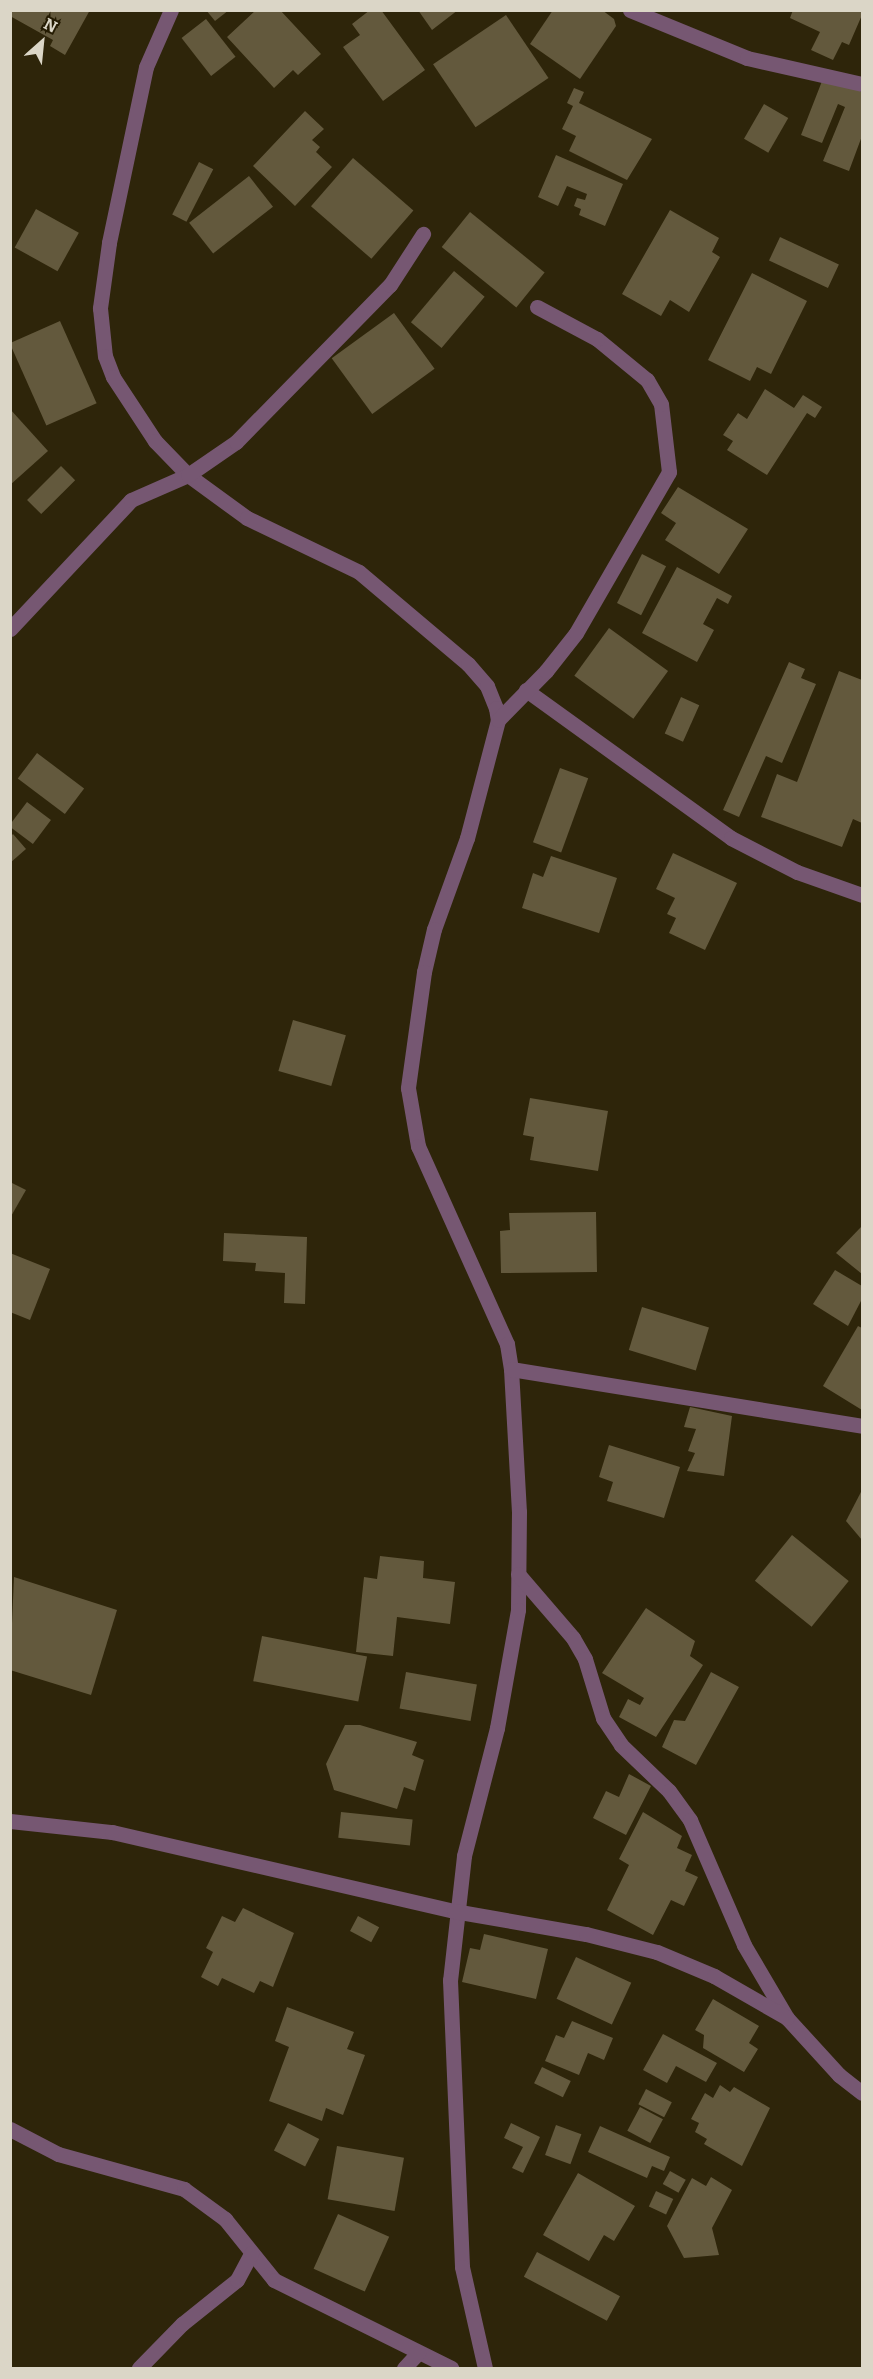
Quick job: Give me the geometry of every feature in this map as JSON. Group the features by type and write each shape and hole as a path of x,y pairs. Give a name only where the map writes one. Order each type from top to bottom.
{"street":[{"path":"171,10 146,67 134,116 100,308 105,356 113,377 155,441 188,475 247,518 358,572 468,664 487,686 498,720"},
{"path":"630,10 747,58 862,84"},
{"path":"10,629 131,500 188,475 236,442 390,285 423,234"},
{"path":"485,2368 469,2304 459,2235 450,1980 454,1911 512,1656 518,1574 511,1369 507,1344 492,1307 417,1146 408,1088 434,929 467,838 498,720 576,633 669,472 661,404 647,380 597,339 537,307"},
{"path":"526,690 706,823 797,872 862,895"},
{"path":"511,1369 862,1426"},
{"path":"518,1574 573,1638 585,1659 603,1718 621,1745 669,1791 690,1820 744,1945 788,2018 839,2075 862,2093"},
{"path":"10,1821 146,1838 454,1911 657,1952 714,1976 788,2018"},
{"path":"10,2129 58,2154 184,2189 225,2219 250,2254 274,2280 451,2368"},
{"path":"139,2368 182,2324 237,2280 250,2254"},
{"path":"404,2368 417,2353"}],"building":[{"path":"10,10 90,10 65,55 50,46 53,40 10,16"},
{"path":"206,10 229,10 215,21"},
{"path":"256,10 280,10 321,54 298,75 293,70 274,88 227,37"},
{"path":"370,10 381,10 425,70 383,101 343,47 360,35 352,24"},
{"path":"418,10 458,10 432,30"},
{"path":"553,10 602,10 614,19 616,26 580,79 530,44"},
{"path":"793,10 862,10 862,15 849,45 842,42 833,60 811,50 820,32 790,18"},
{"path":"506,15 548,78 476,127 433,64"},
{"path":"206,19 236,57 211,76 182,38"},
{"path":"824,76 862,92 862,136 849,171 823,161 845,107 838,104 822,143 801,135"},
{"path":"574,88 584,92 579,103 652,139 627,180 569,151 576,136 562,129 573,106 567,103"},
{"path":"764,104 788,118 768,153 744,139"},
{"path":"305,111 324,129 312,140 320,147 316,152 332,167 295,206 253,166"},
{"path":"556,155 623,184 605,226 579,215 581,209 574,206 577,198 585,200 587,194 567,186 558,206 538,197"},
{"path":"353,158 413,210 371,259 311,206"},
{"path":"199,162 213,169 186,222 172,215"},
{"path":"249,176 273,207 213,254 189,223"},
{"path":"36,209 79,233 58,271 15,247"},
{"path":"670,210 719,238 712,252 720,257 689,312 670,300 661,316 622,294"},
{"path":"470,212 545,272 516,307 442,247"},
{"path":"780,237 839,264 828,288 769,261"},
{"path":"454,271 485,297 442,348 411,322"},
{"path":"752,273 807,301 771,374 757,367 750,381 708,360"},
{"path":"394,313 435,369 372,414 332,358"},
{"path":"60,321 97,403 46,426 10,343"},
{"path":"765,389 794,408 803,395 822,407 815,418 807,413 767,475 727,450 733,441 723,435 738,413 747,419"},
{"path":"10,409 48,451 10,485"},
{"path":"61,466 75,480 41,514 27,500"},
{"path":"678,487 748,529 719,574 665,540 676,523 661,513"},
{"path":"642,554 666,566 641,615 617,603"},
{"path":"677,567 732,596 728,604 717,598 703,624 714,630 697,662 642,633"},
{"path":"609,628 668,671 633,719 574,676"},
{"path":"789,662 805,669 801,678 816,684 782,763 766,756 739,817 723,810"},
{"path":"839,671 862,680 862,823 853,819 842,847 761,817 777,774 797,782"},
{"path":"681,697 699,705 683,742 665,734"},
{"path":"37,753 84,789 65,814 18,779"},
{"path":"560,768 588,778 561,852 533,842"},
{"path":"27,802 51,820 33,844 10,827"},
{"path":"13,834 26,849 10,863 10,837"},
{"path":"673,853 737,883 705,950 669,933 676,918 667,914 675,898 656,889"},
{"path":"551,856 617,878 599,933 522,908 533,873 543,877"},
{"path":"293,1020 346,1035 331,1086 278,1071"},
{"path":"530,1098 608,1111 598,1171 530,1160 534,1137 523,1135"},
{"path":"10,1182 26,1190 10,1218"},
{"path":"596,1212 597,1272 501,1273 500,1231 510,1230 509,1213"},
{"path":"862,1226 862,1274 836,1253"},
{"path":"224,1233 307,1237 305,1304 284,1303 285,1273 255,1271 256,1263 223,1261"},
{"path":"10,1253 50,1269 30,1320 10,1312"},
{"path":"835,1270 862,1286 862,1299 848,1326 813,1304"},
{"path":"642,1307 709,1327 696,1370 629,1350"},
{"path":"858,1326 862,1328 862,1410 823,1386"},
{"path":"690,1407 732,1416 724,1476 687,1471 695,1453 688,1451 696,1429 684,1427"},
{"path":"609,1445 680,1467 664,1518 607,1501 613,1482 599,1477"},
{"path":"862,1490 862,1540 846,1521"},
{"path":"792,1535 849,1581 812,1627 755,1581"},
{"path":"380,1556 424,1561 423,1578 455,1582 450,1624 397,1617 393,1656 356,1652 364,1577 377,1579"},
{"path":"14,1577 117,1610 91,1695 10,1670"},
{"path":"646,1608 695,1641 690,1656 703,1665 656,1737 619,1717 628,1699 640,1705 644,1698 602,1673"},
{"path":"262,1636 367,1656 358,1702 253,1681"},
{"path":"406,1672 477,1685 470,1721 400,1708"},
{"path":"711,1672 739,1687 696,1765 662,1747 674,1720 685,1721"},
{"path":"345,1725 360,1725 417,1742 412,1755 424,1760 415,1791 404,1787 397,1809 334,1790 326,1764"},
{"path":"629,1774 651,1786 626,1835 593,1818 606,1791 619,1797"},
{"path":"341,1812 413,1820 410,1845 338,1838"},
{"path":"643,1812 682,1836 677,1848 692,1855 685,1871 698,1877 684,1906 671,1900 653,1935 607,1910 629,1865 619,1859"},
{"path":"243,1908 294,1933 273,1987 260,1981 254,1993 222,1978 218,1986 201,1977 213,1952 206,1948 222,1916 235,1922"},
{"path":"358,1916 379,1927 371,1942 350,1931"},
{"path":"484,1934 548,1949 536,1999 462,1982 470,1948 480,1950"},
{"path":"576,1957 631,1983 612,2024 557,1999"},
{"path":"713,1999 759,2026 749,2043 758,2049 744,2072 703,2048 704,2035 695,2030"},
{"path":"287,2007 354,2032 347,2049 365,2055 343,2115 326,2108 322,2121 269,2101 289,2047 275,2041"},
{"path":"572,2021 613,2038 604,2060 588,2053 579,2075 545,2061 556,2035 564,2038"},
{"path":"663,2034 717,2063 706,2082 676,2066 667,2083 643,2070"},
{"path":"542,2067 571,2081 563,2097 534,2083"},
{"path":"720,2085 730,2092 734,2087 770,2108 742,2166 704,2144 707,2139 695,2132 699,2123 691,2119 705,2093 713,2098"},
{"path":"646,2089 672,2102 664,2117 638,2104"},
{"path":"640,2107 663,2119 650,2143 627,2131"},
{"path":"288,2123 319,2139 305,2167 274,2151"},
{"path":"511,2123 540,2137 523,2173 512,2168 523,2147 504,2138"},
{"path":"556,2125 581,2134 570,2164 545,2155"},
{"path":"600,2126 670,2157 664,2171 652,2166 647,2178 588,2152"},
{"path":"337,2146 404,2158 395,2211 328,2199"},
{"path":"670,2171 686,2180 678,2193 663,2184"},
{"path":"578,2173 635,2206 614,2241 604,2235 589,2261 543,2235"},
{"path":"711,2177 732,2190 712,2228 719,2255 684,2258 667,2226 692,2178 706,2186"},
{"path":"656,2191 673,2199 666,2214 649,2206"},
{"path":"338,2214 389,2237 365,2292 314,2269"},
{"path":"537,2252 620,2296 607,2321 524,2277"}]}
